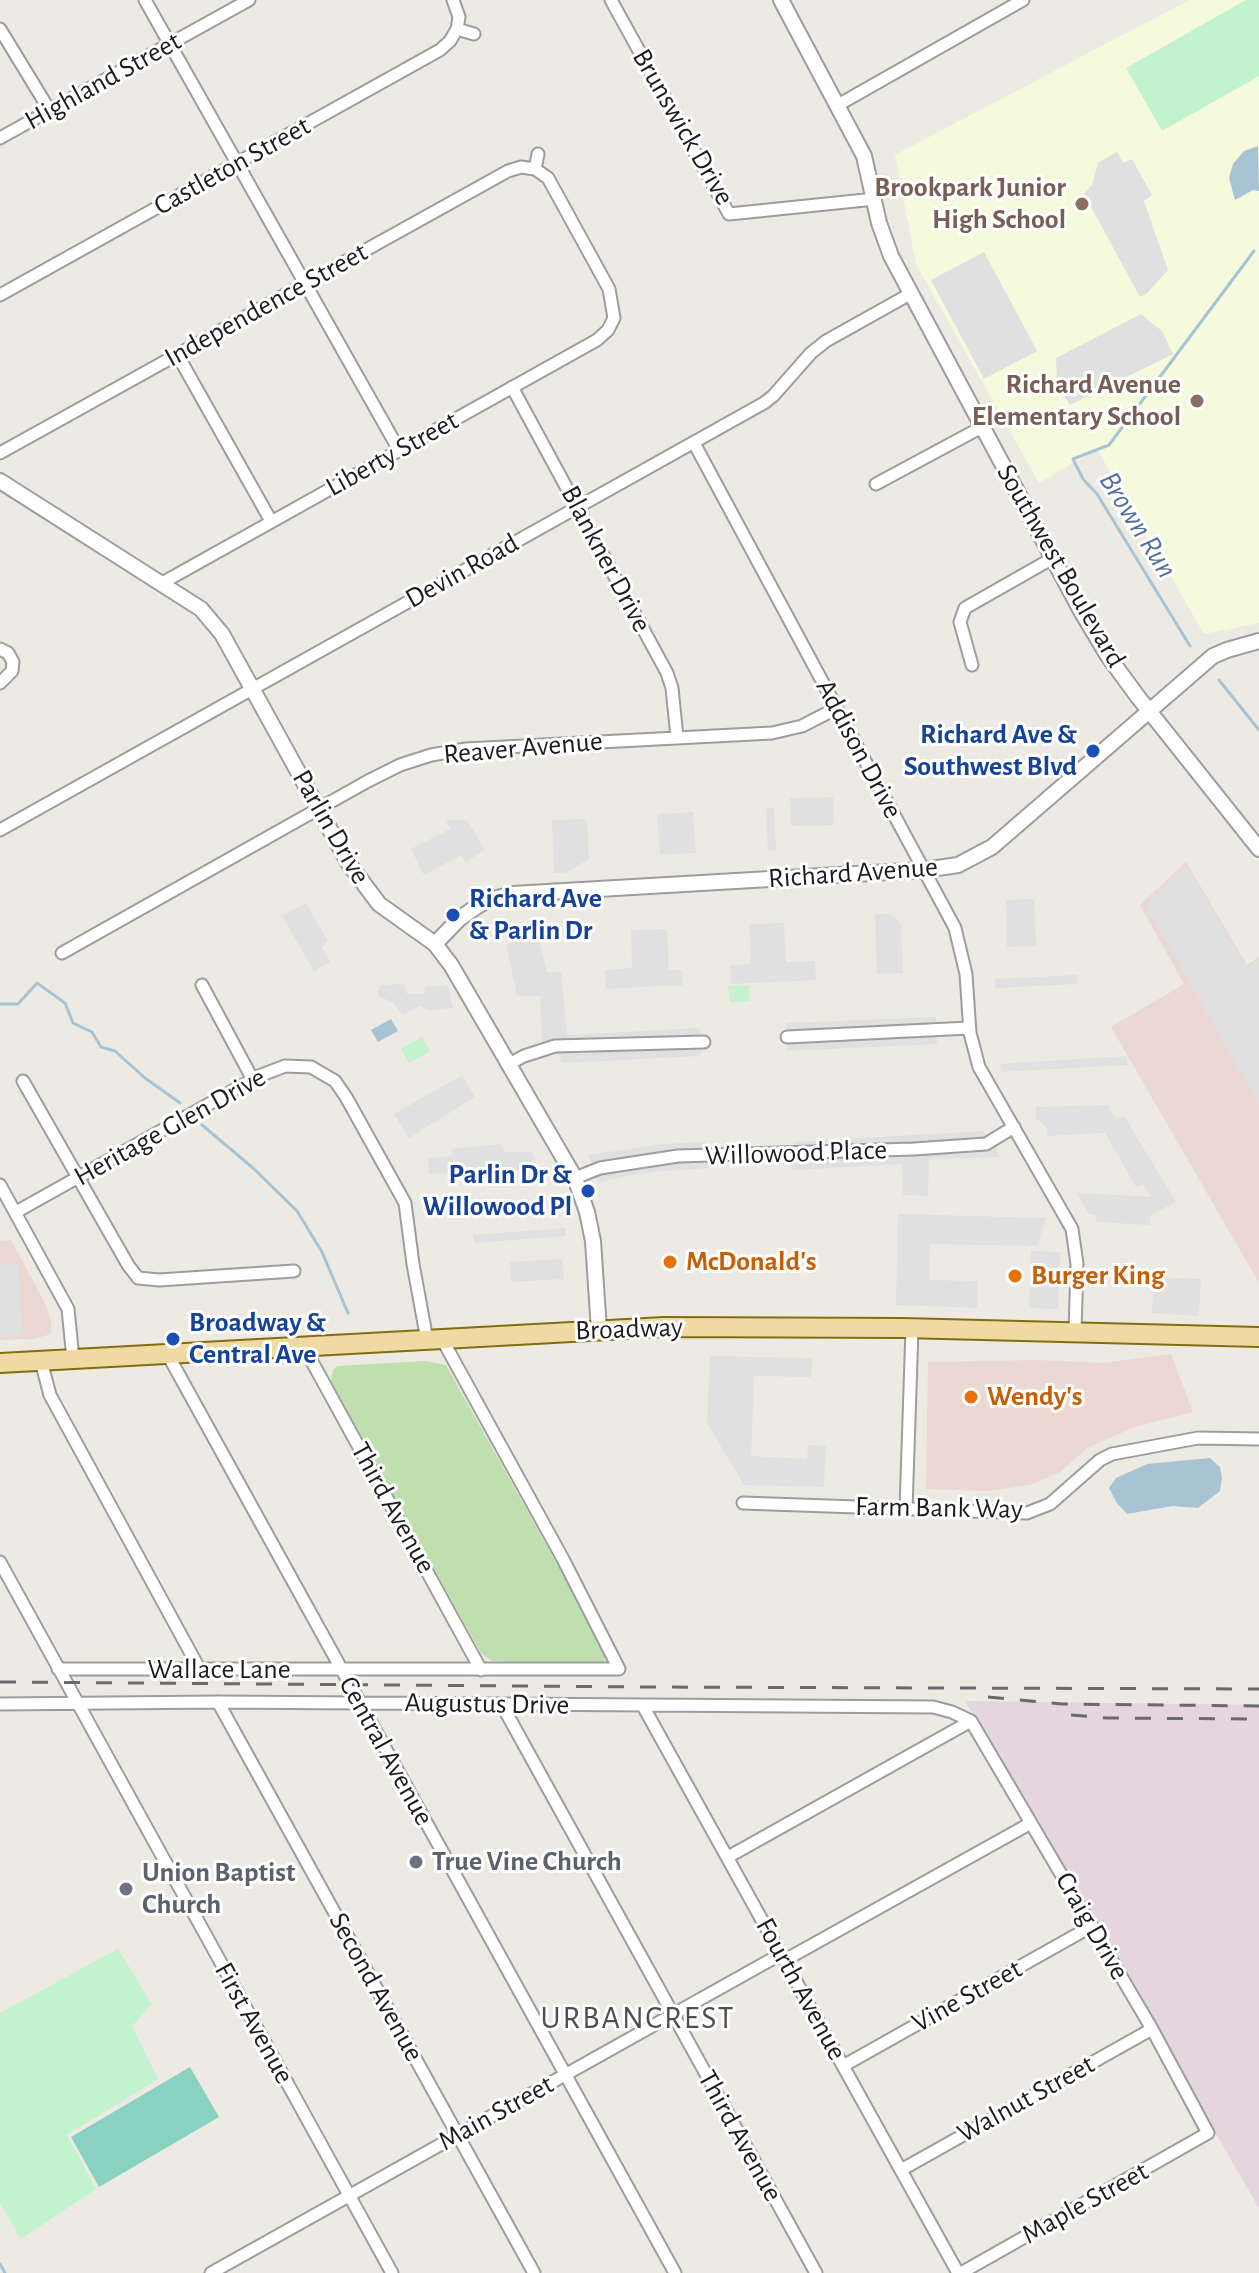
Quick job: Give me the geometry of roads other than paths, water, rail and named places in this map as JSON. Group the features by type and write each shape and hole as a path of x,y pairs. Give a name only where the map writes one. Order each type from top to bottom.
{"main road":[{"name":"Broadway","path":"0,1363 599,1330 738,1326 1259,1337"}],"street":[{"path":"145,0 399,450"},
{"name":"Highland Street","path":"0,138 249,0"},
{"path":"453,0 459,17 457,29 474,34"},
{"name":"Brunswick Drive","path":"611,0 729,214 875,199"},
{"name":"Southwest Boulevard","path":"781,0 864,156 884,240 910,294 1098,640 1259,849"},
{"path":"838,105 1023,0"},
{"path":"0,29 50,111"},
{"name":"Castleton Street","path":"0,295 440,50 457,29"},
{"path":"535,169 538,154"},
{"name":"Independence Street","path":"0,453 508,171 521,167 535,169"},
{"name":"Liberty Street","path":"162,583 597,340 608,330 614,318 609,289 548,178 535,169"},
{"name":"Devin Road","path":"0,830 694,443 773,396 811,353 826,341 910,294"},
{"path":"177,354 271,521"},
{"name":"Blankner Drive","path":"512,387 667,673 672,688 677,737"},
{"path":"876,484 982,427"},
{"name":"Addison Drive","path":"694,443 955,928 962,952 969,1028 979,1067 1072,1229 1077,1264 1075,1332"},
{"name":"Parlin Drive","path":"0,481 162,583 201,609 213,621 349,864 366,889 395,917 435,944 468,991 575,1178 585,1203 593,1241 599,1330"},
{"path":"972,665 960,622 965,608 1053,558"},
{"name":"Richard Avenue","path":"435,944 459,919 476,907 513,894 924,870 958,865 983,854 1213,656 1259,641"},
{"path":"0,649 8,653 13,662 12,671 0,683"},
{"name":"Reaver Avenue","path":"62,953 400,765 431,755 466,749 789,730 837,708"},
{"path":"202,985 253,1080"},
{"path":"787,1037 969,1028"},
{"path":"509,1064 555,1046 704,1042"},
{"name":"Heritage Glen Drive","path":"16,1212 253,1080 285,1066 311,1067 335,1081 405,1203 413,1264 435,1340"},
{"path":"23,1081 138,1278 159,1280 294,1271"},
{"name":"Willowood Place","path":"575,1178 600,1168 678,1156 900,1150 986,1144 1014,1127"},
{"path":"0,1185 68,1309 73,1359"},
{"path":"906,1509 912,1329"},
{"name":"Wallace Lane","path":"58,1669 619,1669 563,1559 435,1340"},
{"name":"Third Avenue","path":"304,1347 481,1670"},
{"name":"Central Avenue","path":"168,1355 675,2273"},
{"path":"41,1361 50,1395 200,1670"},
{"name":"Farm Bank Way","path":"743,1503 1027,1513 1050,1504 1100,1460 1112,1454 1198,1438 1259,1439"},
{"name":"First Avenue","path":"0,1562 392,2273"},
{"name":"Augustus Drive","path":"0,1704 218,1702 933,1707 971,1721"},
{"name":"Second Avenue","path":"218,1702 534,2273"},
{"name":"Third Avenue","path":"502,1705 816,2273"},
{"name":"Fourth Avenue","path":"643,1706 959,2273"},
{"path":"728,1857 971,1721"},
{"name":"Craig Drive","path":"971,1721 1152,2029 1208,2133"},
{"name":"Main Street","path":"211,2273 673,2014 1031,1823"},
{"name":"Vine Street","path":"843,2066 1092,1926"},
{"name":"Walnut Street","path":"901,2170 1152,2029"},
{"name":"Maple Street","path":"959,2273 1208,2133"}],"waterway":[{"name":"Brown Run","path":"1190,646 1073,459 1109,445 1254,251"},
{"name":"Brown Run","path":"1219,680 1259,730"},
{"path":"0,1004 18,1004 37,983 65,1003 73,1023 92,1032 101,1047 115,1051 180,1103"},
{"path":"202,1125 297,1211 322,1252 348,1313"},
{"path":"0,2264 5,2273"}],"railway":[{"path":"0,1682 1259,1689"},
{"path":"988,1697 1062,1704 1259,1706"},
{"path":"1071,1715 1259,1719"}],"place":[{"name":"Brookpark Junior High School","path":"1082,204"},
{"name":"Richard Avenue Elementary School","path":"1197,401"},
{"name":"Richard Ave & Southwest Blvd","path":"1093,751"},
{"name":"Richard Ave & Parlin Dr","path":"453,915"},
{"name":"Parlin Dr & Willowood Pl","path":"588,1191"},
{"name":"McDonald's","path":"670,1262"},
{"name":"Burger King","path":"1015,1276"},
{"name":"Broadway & Central Ave","path":"173,1339"},
{"name":"Wendy's","path":"971,1397"},
{"name":"True Vine Church","path":"416,1862"},
{"name":"Union Baptist Church","path":"126,1889"}],"district":[{"name":"URBANCREST","path":"638,2018"}]}
